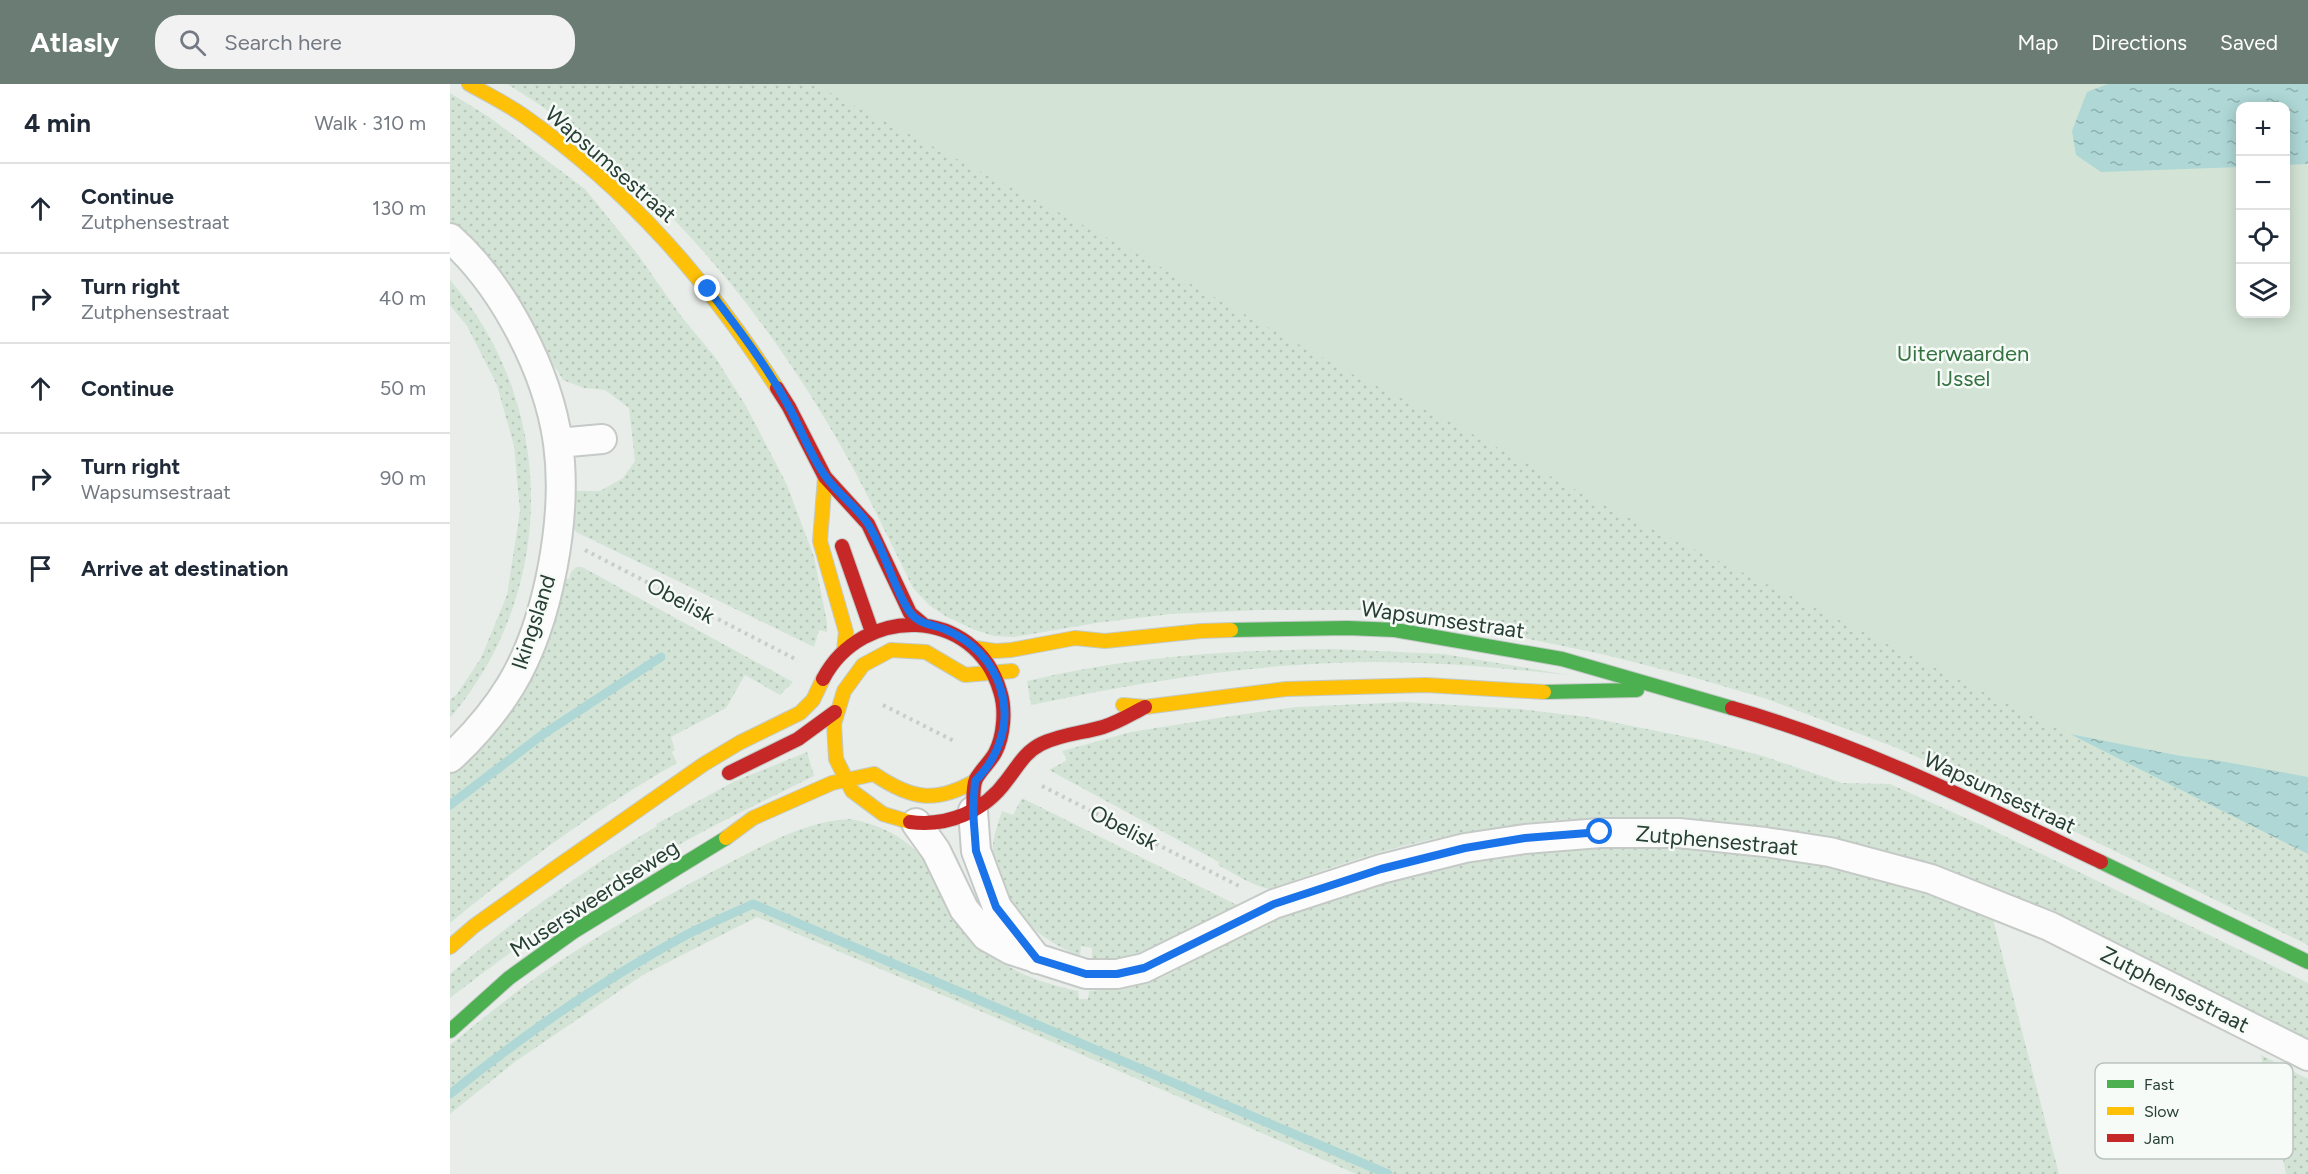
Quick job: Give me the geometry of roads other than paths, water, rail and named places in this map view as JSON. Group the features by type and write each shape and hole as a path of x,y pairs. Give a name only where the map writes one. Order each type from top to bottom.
{"main road":[{"name":"Wapsumsestraat","path":"469,84 523,115 573,154 644,216 676,250 741,333 789,407 825,477 868,524 907,607 923,624"},
{"name":"Wapsumsestraat","path":"825,477 836,529 872,632 874,657"},
{"path":"825,477 820,541 846,632 844,650"},
{"path":"844,650 872,632 906,624 923,624 951,632 975,648 987,660 995,674 1004,706 1001,738 987,769 975,781 962,789 947,795 915,796 900,791 874,774 845,779"},
{"name":"Wapsumsestraat","path":"975,648 995,651 1011,650 1075,638 1105,641 1201,631 1348,628 1395,630 1553,657 1761,716 1855,749 1998,813 2308,962"},
{"name":"Wapsumsestraat","path":"1079,654 1105,641"},
{"path":"861,801 845,779 834,739 836,711 849,680 860,667 890,650 907,648 941,657 966,675 995,674 1021,669"},
{"name":"Musersweerdseweg","path":"450,947 557,866 720,753 800,713 816,697 827,672 844,650"},
{"name":"Wapsumsestraat","path":"1108,704 1145,707 1286,689 1425,685 1564,693 1662,689"},
{"name":"Wapsumsestraat","path":"861,801 887,816 916,823 945,821 973,811 998,791 1028,752 1044,741 1112,724 1145,707"},
{"name":"Musersweerdseweg","path":"665,793 712,778 792,744 815,730 836,711"},
{"path":"1001,738 1019,727"},
{"name":"Musersweerdseweg","path":"450,1031 509,978 573,932 634,893 707,851 753,818 845,779"},
{"path":"973,811 975,781"},
{"path":"842,803 861,801"},
{"name":"Musersweerdseweg","path":"707,851 746,839"}],"street":[{"path":"450,238 466,252 501,298 532,357 558,443 602,439"},
{"name":"Ikingsland","path":"450,758 478,729 504,694 526,657 547,590 558,536 560,490 558,443"},
{"path":"973,811 976,851 996,907 1037,959"},
{"name":"Zutphensestraat","path":"916,823 936,851 964,909 986,936 1011,950 1086,974 1117,974 1144,968 1274,904 1391,866 1465,848 1525,838 1600,832 1678,832 1830,852 1931,879 2049,926 2308,1056"}],"water":[{"path":"2108,84 2308,84 2308,164 2290,165 2290,102 2236,102 2236,167 2101,172 2076,155 2072,131 2087,92"},
{"path":"2070,734 2181,756 2308,777 2308,854"}],"waterway":[{"path":"450,805 542,735 661,657"},
{"path":"450,1094 535,1030 624,971 686,935 753,904 1388,1174"}],"park label":[{"name":"Uiterwaarden IJssel","path":"1963,366"}]}
